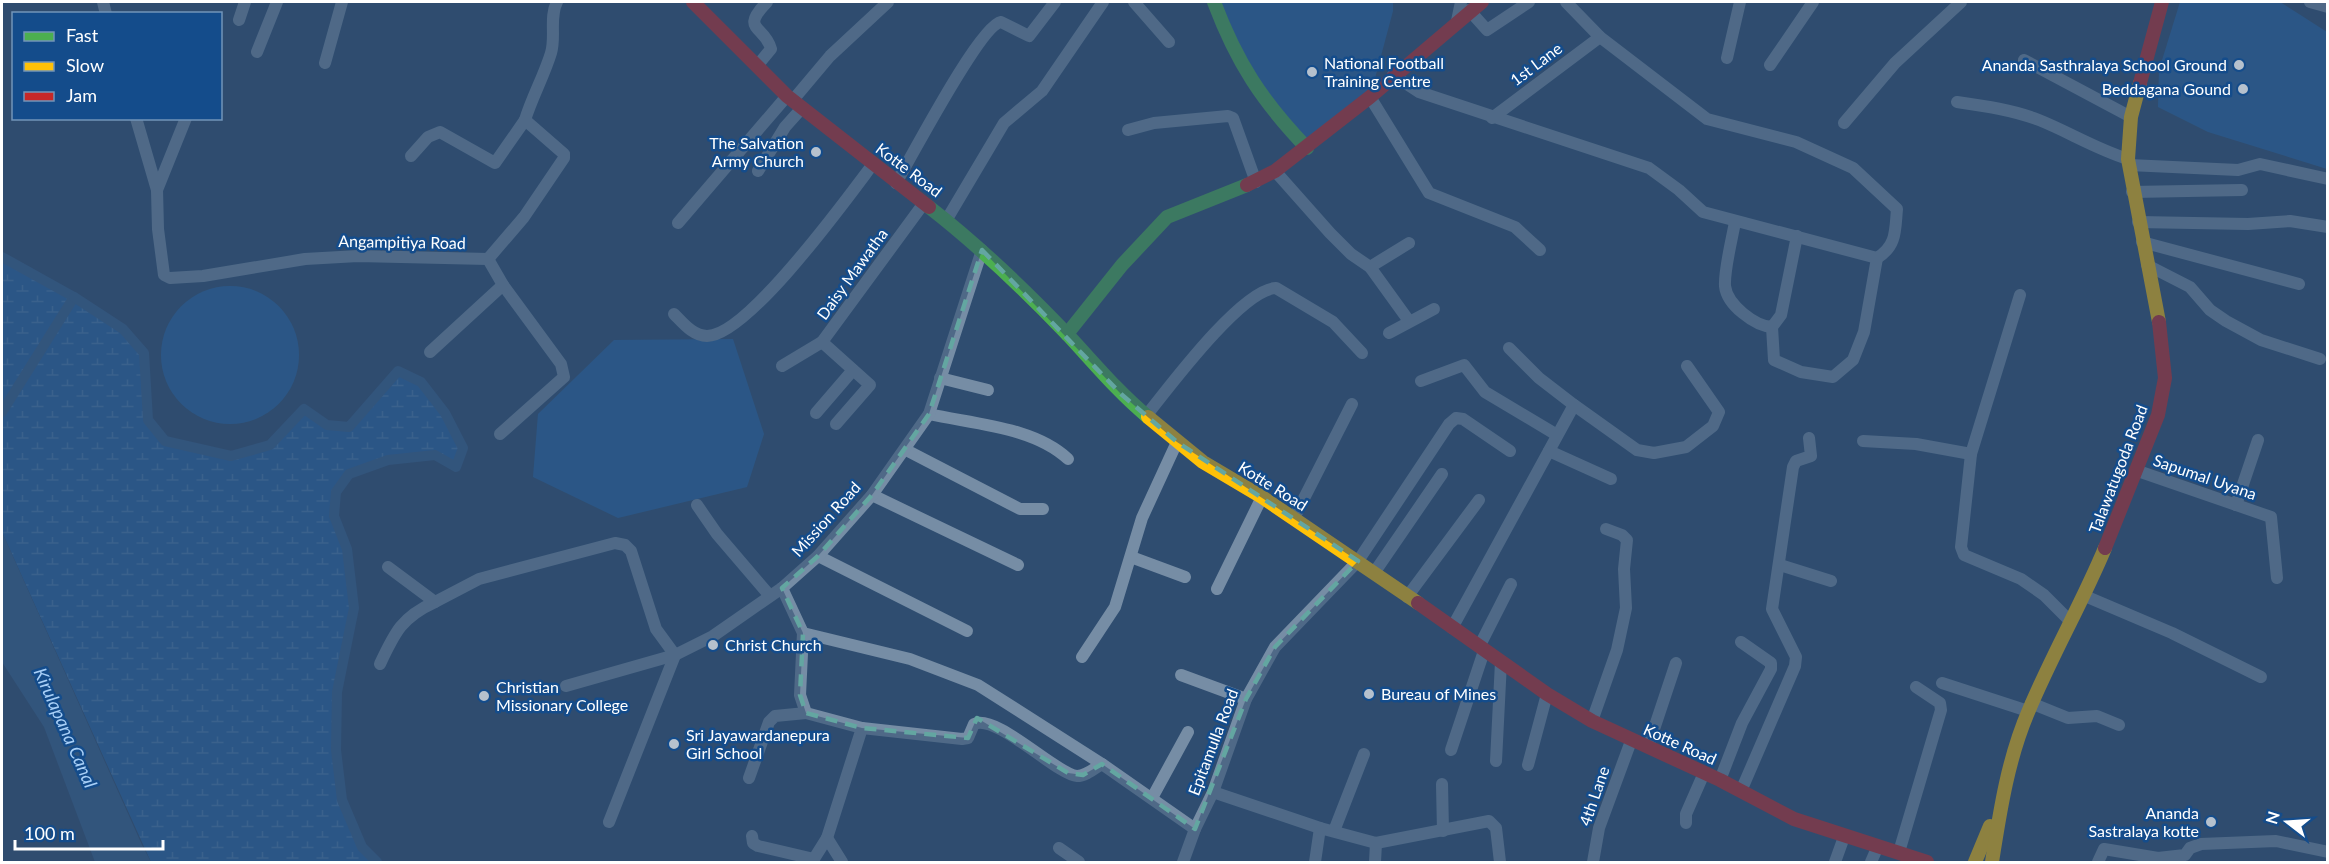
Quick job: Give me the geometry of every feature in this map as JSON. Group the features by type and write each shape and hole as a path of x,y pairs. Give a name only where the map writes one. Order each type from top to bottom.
{"main road":[{"name":"Kotte Road","path":"693,2 794,101 896,183 947,219 982,250 1067,334 1121,394 1203,462 1294,518 1547,694 1592,721 1741,790 1794,819 1927,862"},
{"path":"1214,2 1237,57 1273,113 1307,148"},
{"path":"1067,334 1122,265 1167,217 1180,210 1227,195 1275,171 1370,97 1457,21 1465,6 1482,2"},
{"name":"Talawatugoda Road","path":"1975,862 2004,790 2030,707 2085,596 2138,471 2158,415 2165,378 2162,332 2132,192 2129,162 2130,117 2162,2"},
{"name":"Talawatugoda Road","path":"1992,862 2004,790"}],"street":[{"path":"238,20 245,2"},
{"path":"257,51 277,2"},
{"path":"325,63 342,2"},
{"path":"411,156 428,138 440,132 495,162 525,120 531,98 552,52 554,8 557,2"},
{"path":"757,66 771,49 755,27 754,21 754,15 767,2"},
{"path":"678,223 794,101 830,56 888,2"},
{"path":"896,183 954,81 990,27 1000,22 1029,36 1055,2"},
{"path":"947,219 1004,123 1042,91 1103,2"},
{"path":"1134,2 1169,42"},
{"path":"1465,6 1487,30 1529,2"},
{"path":"1393,75 1419,92 1649,168 1679,189 1703,212 1876,258 1887,252 1894,241 1897,209 1853,168 1796,141 1707,119 1600,37 1566,2"},
{"path":"1726,58 1740,2"},
{"path":"1770,65 1814,2"},
{"path":"1844,123 1895,63 1961,2"},
{"path":"2310,2 2328,7"},
{"name":"1st Lane","path":"1492,118 1600,37"},
{"path":"2024,60 2130,117"},
{"path":"1370,97 1429,193 1515,227 1540,250"},
{"path":"758,171 785,127 794,101"},
{"path":"1957,102 1998,108 2038,120 2129,162 2238,170 2260,164 2328,179"},
{"path":"1128,130 1154,123 1228,116 1233,118 1256,182"},
{"path":"137,120 157,190"},
{"path":"157,190 185,120"},
{"name":"Angampitiya Road","path":"157,190 158,229 164,275 170,278 203,276 305,259 358,256 488,259 524,218 564,158 564,154 525,120"},
{"path":"674,314 693,332 706,336 715,335 741,316 779,282 814,243 873,164"},
{"path":"1275,171 1330,233 1351,254 1371,267 1409,321"},
{"path":"2132,192 2242,190"},
{"name":"Daisy Mawatha","path":"836,424 870,385 822,342 924,203"},
{"path":"2138,222 2248,224 2290,221 2328,227"},
{"path":"1735,222 1725,286 1730,297 1745,314 1763,326 1772,327"},
{"path":"1797,236 1781,315 1772,327 1774,360 1801,372 1833,377 1853,360 1864,332 1876,258"},
{"path":"2142,242 2299,284"},
{"path":"1371,267 1409,243"},
{"name":"Mission Road","path":"566,686 675,655 713,636 782,588 818,556 872,495 906,450 929,414 982,250"},
{"path":"488,259 561,364 564,377 500,434"},
{"path":"2147,265 2190,287 2210,310 2226,321 2261,340 2320,359"},
{"path":"430,352 504,285"},
{"path":"1146,416 1235,313 1266,288 1276,288 1333,322 1362,353"},
{"path":"2020,295 1971,454 1961,547 1964,555 2021,579 2044,595 2071,622"},
{"path":"1389,333 1434,309"},
{"path":"782,366 822,342"},
{"path":"1509,348 1539,378 1636,450 1654,453 1686,447 1713,426 1719,412 1687,366"},
{"path":"1421,381 1464,365 1485,392 1557,435"},
{"path":"816,413 854,370"},
{"path":"940,378 988,390"},
{"path":"1294,518 1352,404"},
{"path":"1452,628 1574,405"},
{"path":"929,414 1004,430 1044,442 1053,445 1068,459"},
{"name":"Epitamulla Road","path":"1183,862 1194,829 1213,792 1246,699 1275,647 1358,561 1449,424 1456,418 1463,419 1510,451"},
{"path":"1741,790 1795,666 1796,657 1772,609 1793,467 1796,462 1810,456 1809,438"},
{"path":"2236,505 2258,440"},
{"path":"1863,441 1916,444 1971,454"},
{"path":"1082,657 1115,607 1142,518 1177,442"},
{"path":"906,450 1020,509 1043,509"},
{"path":"1549,451 1611,479"},
{"name":"Sapumal Uyana","path":"2138,471 2273,519 2277,578"},
{"path":"1374,573 1442,474"},
{"path":"872,495 1018,565"},
{"path":"1217,589 1262,497"},
{"path":"1407,597 1479,500"},
{"path":"697,505 717,534 770,596"},
{"path":"1592,721 1617,650 1626,608 1624,569 1627,540 1622,535 1606,529"},
{"path":"380,664 393,635 413,611 479,579 615,543 625,545 630,551 656,629 675,655 609,822"},
{"path":"818,556 967,631"},
{"path":"1131,557 1185,577"},
{"path":"1780,565 1831,581"},
{"path":"388,567 435,602"},
{"path":"1451,750 1481,649 1511,584"},
{"path":"782,588 803,633 800,695 806,713"},
{"path":"2085,596 2172,633 2261,677"},
{"path":"803,633 909,659 978,686 1102,764 1194,829"},
{"path":"1720,780 1742,723 1771,669 1771,663 1766,658 1742,642"},
{"path":"1496,761 1501,662"},
{"path":"1648,747 1676,663"},
{"path":"1181,675 1246,699"},
{"path":"1942,683 2067,718 2097,716 2119,725"},
{"path":"1899,852 1941,710 1940,703 1916,687"},
{"path":"1528,765 1547,694"},
{"path":"748,778 769,722 775,716 806,713 862,728 962,739 968,738 974,724 986,723 1039,752 1068,773 1083,775 1102,764"},
{"path":"752,836 753,843 758,846 813,861 826,838 862,728"},
{"path":"1152,798 1188,732"},
{"name":"4th Lane","path":"1593,862 1599,828 1631,741"},
{"path":"1334,831 1364,754"},
{"path":"1686,823 1686,814 1704,773"},
{"path":"1442,784 1443,831"},
{"path":"1213,792 1320,828 1376,843 1489,821 1496,828 1500,862"},
{"path":"1315,862 1320,828"},
{"path":"1835,862 1845,837"},
{"path":"826,838 842,862"},
{"path":"2098,862 2104,849 2158,858 2184,859 2190,848 2201,843 2276,841 2328,852"},
{"path":"1375,862 1376,843"},
{"path":"1871,862 1878,846"},
{"path":"1059,848 1078,862"}],"highlighted area":[{"path":"982,250 1121,394 1177,442 1358,561 1275,647 1246,699 1195,829 1102,764 1083,775 1068,773 977,718 968,738 862,728 806,713 800,695 803,633 782,588 818,556 872,495 929,414"}],"green space":[{"name":"National Football Training Centre","path":"1214,2 1393,2 1393,11 1370,97 1307,148 1273,113"},
{"name":"Beddagana Gound","path":"2180,2 2280,2 2327,32 2327,169 2208,132 2158,107 2159,70"},
{"path":"2,257 74,297 123,329 144,353 148,420 165,441 232,456 270,445 304,409 327,425 349,427 398,371 421,382 445,413 463,448 456,467 435,455 393,458 366,466 354,473 344,480 334,497 334,513 350,564 354,605 335,712 336,758 339,782 353,826 363,845 377,862 151,862 2,532"},
{"path":"230,286 257,291 269,297 279,306 288,316 294,328 299,355 294,382 288,394 279,404 269,413 257,419 230,424 203,419 191,413 181,404 172,394 166,382 161,355 166,328 172,316 181,306 191,297 203,291"},
{"path":"733,339 764,434 747,487 618,518 533,477 538,414 614,340"}],"water":[{"name":"Kirulapana Canal","path":"2,532 151,862 95,862 44,727 2,662"}],"waterway":[{"path":"2,257 74,297 2,412"},
{"path":"74,297 123,329 144,353 148,420 165,441 231,456 270,445 304,409 327,425 349,427 398,371 421,382 445,413 463,448 456,467 435,455 388,460 349,474 336,492 334,516 347,549 354,608 337,692 336,750 342,800 362,847 377,862"}],"traffic: fast":[{"path":"1214,2 1232,44 1252,80 1277,114 1307,148"},
{"path":"1067,334 1122,265 1167,217 1247,185"},
{"path":"929,207 1018,284 1116,387 1148,417"}],"traffic: slow":[{"path":"2140,83 2131,117 2128,159 2159,322"},
{"path":"1148,417 1203,462 1262,497 1418,603"},
{"path":"1992,862 2015,747 2038,690 2105,548"},
{"path":"1975,862 1990,826"}],"traffic: jam":[{"path":"693,2 787,96 929,207"},
{"path":"1247,185 1275,171 1370,97 1482,2"},
{"path":"2140,83 2162,2"},
{"path":"2105,548 2158,415 2165,378 2159,322"},
{"path":"1418,603 1547,694 1592,721 1720,780 1794,819 1927,862"}],"place":[{"name":"Ananda Sasthralaya School Ground","path":"2239,65"},
{"name":"National Football Training Centre","path":"1312,72"},
{"name":"Beddagana Gound","path":"2243,89"},
{"name":"The Salvation Army Church","path":"816,152"},
{"name":"Christ Church","path":"713,645"},
{"name":"Bureau of Mines","path":"1369,694"},
{"name":"Christian Missionary College","path":"484,696"},
{"name":"Sri Jayawardanepura Girl School","path":"674,744"},
{"name":"Ananda Sastralaya kotte","path":"2211,822"}]}
